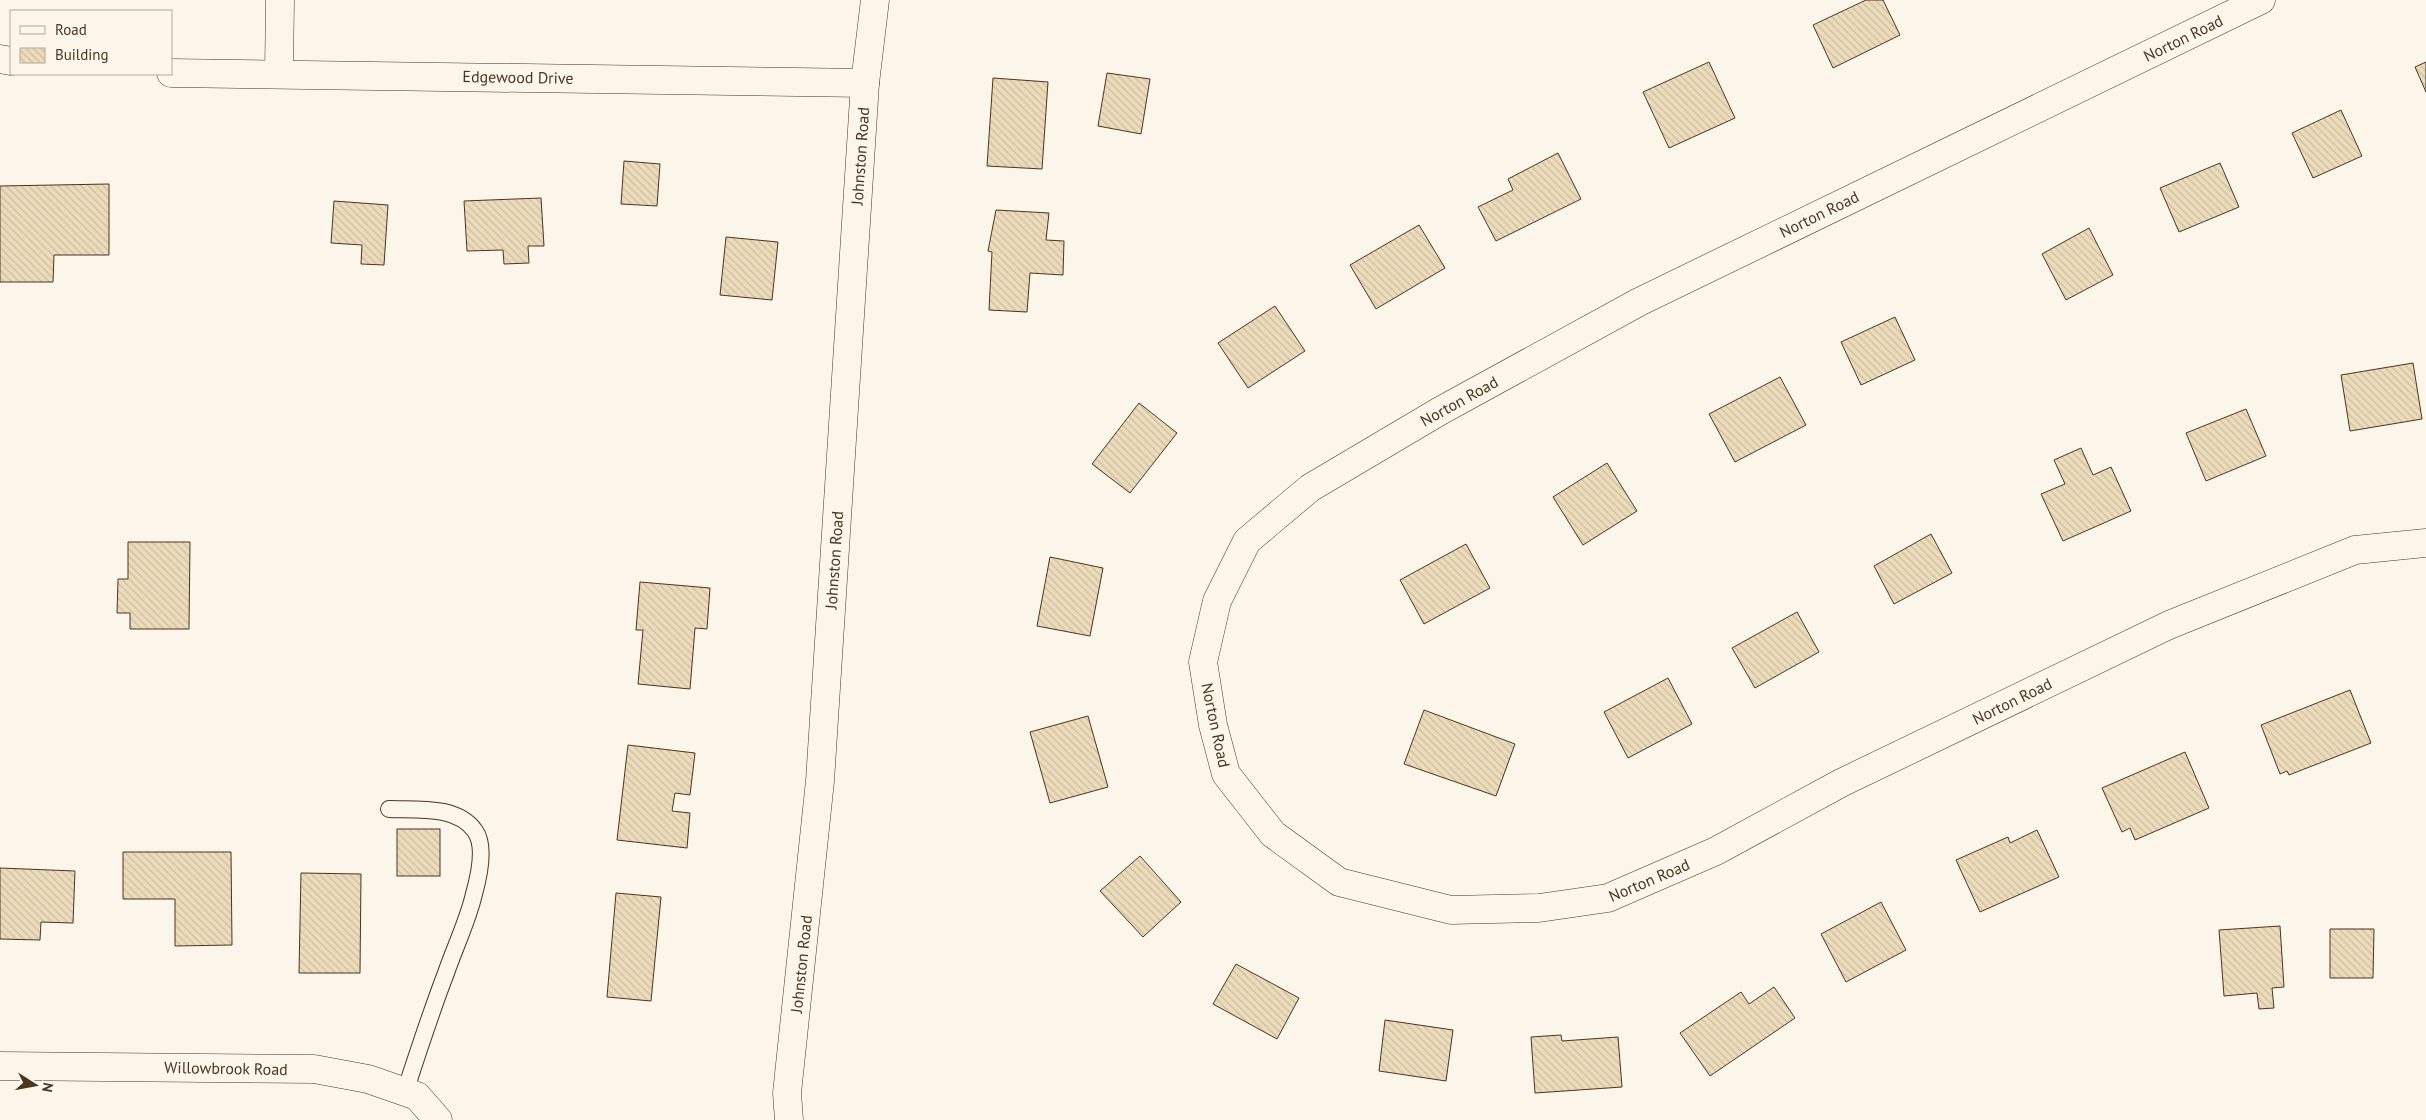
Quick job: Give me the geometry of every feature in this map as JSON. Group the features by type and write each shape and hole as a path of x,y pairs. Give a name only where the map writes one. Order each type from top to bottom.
{"street":[{"path":"279,74 280,0"},
{"name":"Johnston Road","path":"789,1120 787,1093 820,781 865,83 875,0"},
{"name":"Norton Road","path":"2261,0 1639,302 1440,411 1310,488 1247,541 1217,601 1203,662 1213,725 1226,774 1273,834 1339,882 1451,910 1539,908 1608,898 1716,851 1841,783 2169,625 2355,550 2426,543"},
{"name":"Edgewood Drive","path":"172,74 865,83"},
{"name":"Willowbrook Road","path":"0,1066 314,1069 368,1078 416,1096 438,1120"}],"lane":[{"path":"389,809 442,811 461,818 474,829 480,840 480,854 474,894 406,1092"}],"building":[{"path":"1866,0 1883,0 1900,35 1833,68 1813,25"},
{"path":"1709,62 1735,118 1669,148 1643,92"},
{"path":"2426,62 2426,92 2415,67"},
{"path":"1107,73 1150,79 1141,134 1098,126"},
{"path":"993,78 1048,82 1042,169 987,166"},
{"path":"2341,110 2362,156 2313,178 2292,133"},
{"path":"1558,153 1581,199 1496,241 1478,207 1513,190 1508,179"},
{"path":"624,161 660,164 657,206 621,204"},
{"path":"2220,163 2239,207 2179,232 2160,188"},
{"path":"109,184 109,255 54,255 53,282 0,282 0,186"},
{"path":"541,198 544,246 528,246 529,263 504,264 503,250 467,251 464,201"},
{"path":"334,201 388,205 384,265 361,264 362,245 331,243"},
{"path":"996,210 1049,213 1046,240 1064,241 1063,275 1030,273 1027,312 989,310 992,252 988,251"},
{"path":"1419,225 1445,268 1376,309 1350,265"},
{"path":"2089,228 2113,275 2066,300 2042,254"},
{"path":"726,237 778,242 772,300 720,295"},
{"path":"1275,306 1305,351 1248,388 1218,343"},
{"path":"1895,317 1915,360 1861,385 1841,342"},
{"path":"2413,363 2422,419 2350,431 2341,375"},
{"path":"1780,377 1806,425 1735,462 1709,414"},
{"path":"1139,403 1177,433 1130,493 1092,464"},
{"path":"2246,409 2266,456 2206,481 2186,433"},
{"path":"2081,448 2093,475 2111,467 2131,511 2063,541 2041,494 2065,484 2054,460"},
{"path":"1607,463 1637,511 1583,545 1553,497"},
{"path":"1931,534 1952,573 1894,604 1874,566"},
{"path":"128,542 190,542 189,629 130,629 130,613 117,613 118,579 128,579"},
{"path":"1466,544 1490,588 1424,624 1400,580"},
{"path":"1050,557 1103,568 1090,636 1037,626"},
{"path":"640,582 710,588 707,629 695,628 690,689 638,684 643,630 636,630"},
{"path":"1797,612 1819,652 1755,688 1732,648"},
{"path":"1668,678 1692,724 1628,758 1604,712"},
{"path":"2350,690 2371,743 2289,775 2287,771 2280,774 2261,725"},
{"path":"1424,710 1515,744 1496,796 1404,764"},
{"path":"1088,716 1108,787 1050,803 1030,732"},
{"path":"628,745 695,753 690,795 675,793 672,811 690,813 687,848 617,840"},
{"path":"2185,752 2209,808 2135,840 2130,828 2122,832 2102,788"},
{"path":"397,829 440,829 440,876 397,876"},
{"path":"2037,830 2059,877 1980,912 1956,860 2008,837 2010,843"},
{"path":"123,852 231,852 232,945 175,946 175,899 123,899"},
{"path":"1140,856 1181,902 1143,937 1100,891"},
{"path":"0,868 75,871 73,923 41,922 40,940 0,939"},
{"path":"301,873 361,874 360,973 299,973"},
{"path":"616,893 661,897 651,1001 607,997"},
{"path":"1881,902 1906,950 1846,982 1821,934"},
{"path":"2280,926 2284,987 2272,988 2274,1008 2259,1009 2257,993 2224,996 2219,930"},
{"path":"2330,929 2374,929 2373,978 2330,978"},
{"path":"1236,964 1299,998 1277,1039 1213,1004"},
{"path":"1774,987 1795,1018 1710,1076 1680,1033 1741,992 1749,1004"},
{"path":"1385,1020 1453,1030 1446,1081 1379,1071"},
{"path":"1561,1035 1562,1041 1618,1037 1622,1087 1535,1093 1531,1037"}]}
